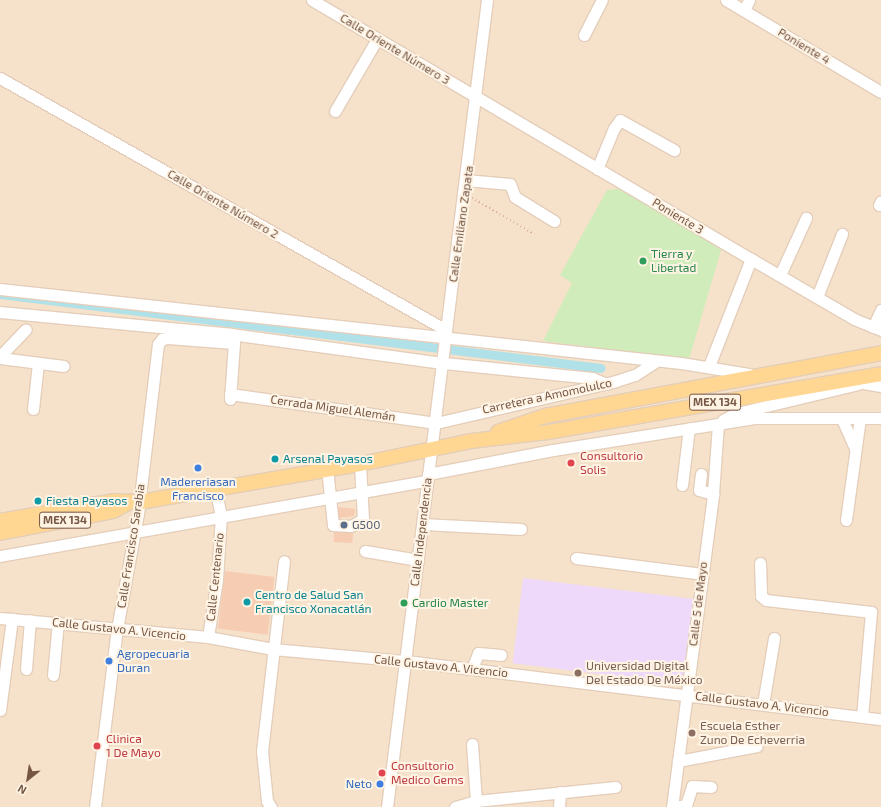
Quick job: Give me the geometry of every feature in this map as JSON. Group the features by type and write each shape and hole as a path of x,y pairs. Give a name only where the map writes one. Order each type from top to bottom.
{"main road":[{"name":"MEX 134","path":"471,441 545,416 759,374 881,353"},
{"name":"MEX 134","path":"0,533 113,511 134,503 327,468 360,464 432,448 471,441 549,432 841,379 881,374"},
{"name":"MEX 134","path":"0,521 113,501 134,503"}],"street":[{"name":"Calle Oriente Número 3","path":"312,0 477,98"},
{"name":"Calle Emiliano Zapata","path":"432,448 477,98 488,0"},
{"path":"584,35 602,0"},
{"name":"Poniente 4","path":"726,0 881,92"},
{"path":"744,10 749,0"},
{"path":"335,111 377,39"},
{"name":"Calle Oriente Número 2","path":"0,78 446,346"},
{"name":"Poniente 3","path":"477,98 817,297 877,328"},
{"path":"597,169 614,128 620,120 674,150"},
{"path":"466,180 510,184 515,196 554,221"},
{"path":"780,275 806,218"},
{"path":"817,297 842,234"},
{"path":"709,366 751,259"},
{"path":"0,289 446,346 592,378 607,384"},
{"path":"877,328 881,310"},
{"path":"0,312 232,338 446,346 709,366 759,374"},
{"path":"0,357 26,329"},
{"name":"Calle Francisco Sarabia","path":"95,807 117,629 135,531 134,503 158,344 167,338 232,338"},
{"name":"Cerrada Miguel Alemán","path":"232,338 230,396 436,423"},
{"path":"0,357 63,366"},
{"name":"Carretera a Amomolulco","path":"436,423 607,384 635,375 654,362"},
{"path":"32,409 38,363"},
{"path":"718,424 737,413 862,383 881,377"},
{"path":"841,379 881,386"},
{"path":"0,556 362,492 427,478 504,458 689,428 754,418 881,418"},
{"path":"846,520 860,418"},
{"path":"842,419 855,448"},
{"name":"Calle 5 de Mayo","path":"673,807 686,695 713,494 718,424"},
{"path":"682,486 689,428"},
{"name":"Calle Independencia","path":"387,807 406,661 427,478 432,448"},
{"path":"327,468 334,524 351,526 360,524 363,519 360,464"},
{"path":"701,474 699,490 713,494"},
{"name":"Calle Centenario","path":"208,637 217,579 221,516 215,488"},
{"path":"422,524 521,529"},
{"path":"365,551 418,560"},
{"path":"576,558 702,574"},
{"path":"271,807 267,801 262,756 284,561"},
{"path":"760,563 761,596 766,600 871,612 862,717"},
{"name":"Calle Gustavo A. Vicencio","path":"0,618 58,622 208,637 273,649 406,661 881,719"},
{"path":"0,710 12,619"},
{"path":"26,669 30,620"},
{"path":"53,674 58,622"},
{"path":"763,704 774,638"},
{"path":"472,669 478,653 501,655"},
{"path":"472,744 476,801"},
{"path":"678,761 757,746"},
{"path":"673,807 686,804 692,786 711,787"},
{"path":"455,807 476,801 615,787"},
{"path":"559,807 560,792"}],"path":[{"path":"464,194 534,234"}],"shaded area":[{"path":"0,0 881,0 881,807 0,807"},
{"path":"523,578 694,599 683,684 513,663"}],"green space":[{"name":"Tierra y Libertad","path":"628,188 722,247 689,359 543,341 572,283 560,275 607,190"}],"building":[{"path":"338,507 355,509 354,516 339,518"},
{"path":"334,532 353,533 352,543 333,542"},
{"name":"Centro de Salud San Francisco Xonacatlán","path":"225,571 275,577 268,635 218,629"}],"waterway":[{"path":"0,294 600,368"}],"place":[{"name":"Tierra y Libertad","path":"643,261"},
{"name":"Arsenal Payasos","path":"275,459"},
{"name":"Consultorio Solis","path":"571,463"},
{"name":"Madereriasan Francisco","path":"198,468"},
{"name":"Fiesta Payasos","path":"38,501"},
{"name":"G500","path":"344,525"},
{"name":"Centro de Salud San Francisco Xonacatlán","path":"247,602"},
{"name":"Cardio Master","path":"404,603"},
{"name":"Agropecuaria Duran","path":"109,661"},
{"name":"Universidad Digital Del Estado De México","path":"578,673"},
{"name":"Escuela Esther Zuno De Echeverria","path":"692,733"},
{"name":"Clinica 1 De Mayo","path":"97,746"},
{"name":"Consultorio Medico Gems","path":"382,773"},
{"name":"Neto","path":"380,784"}]}
